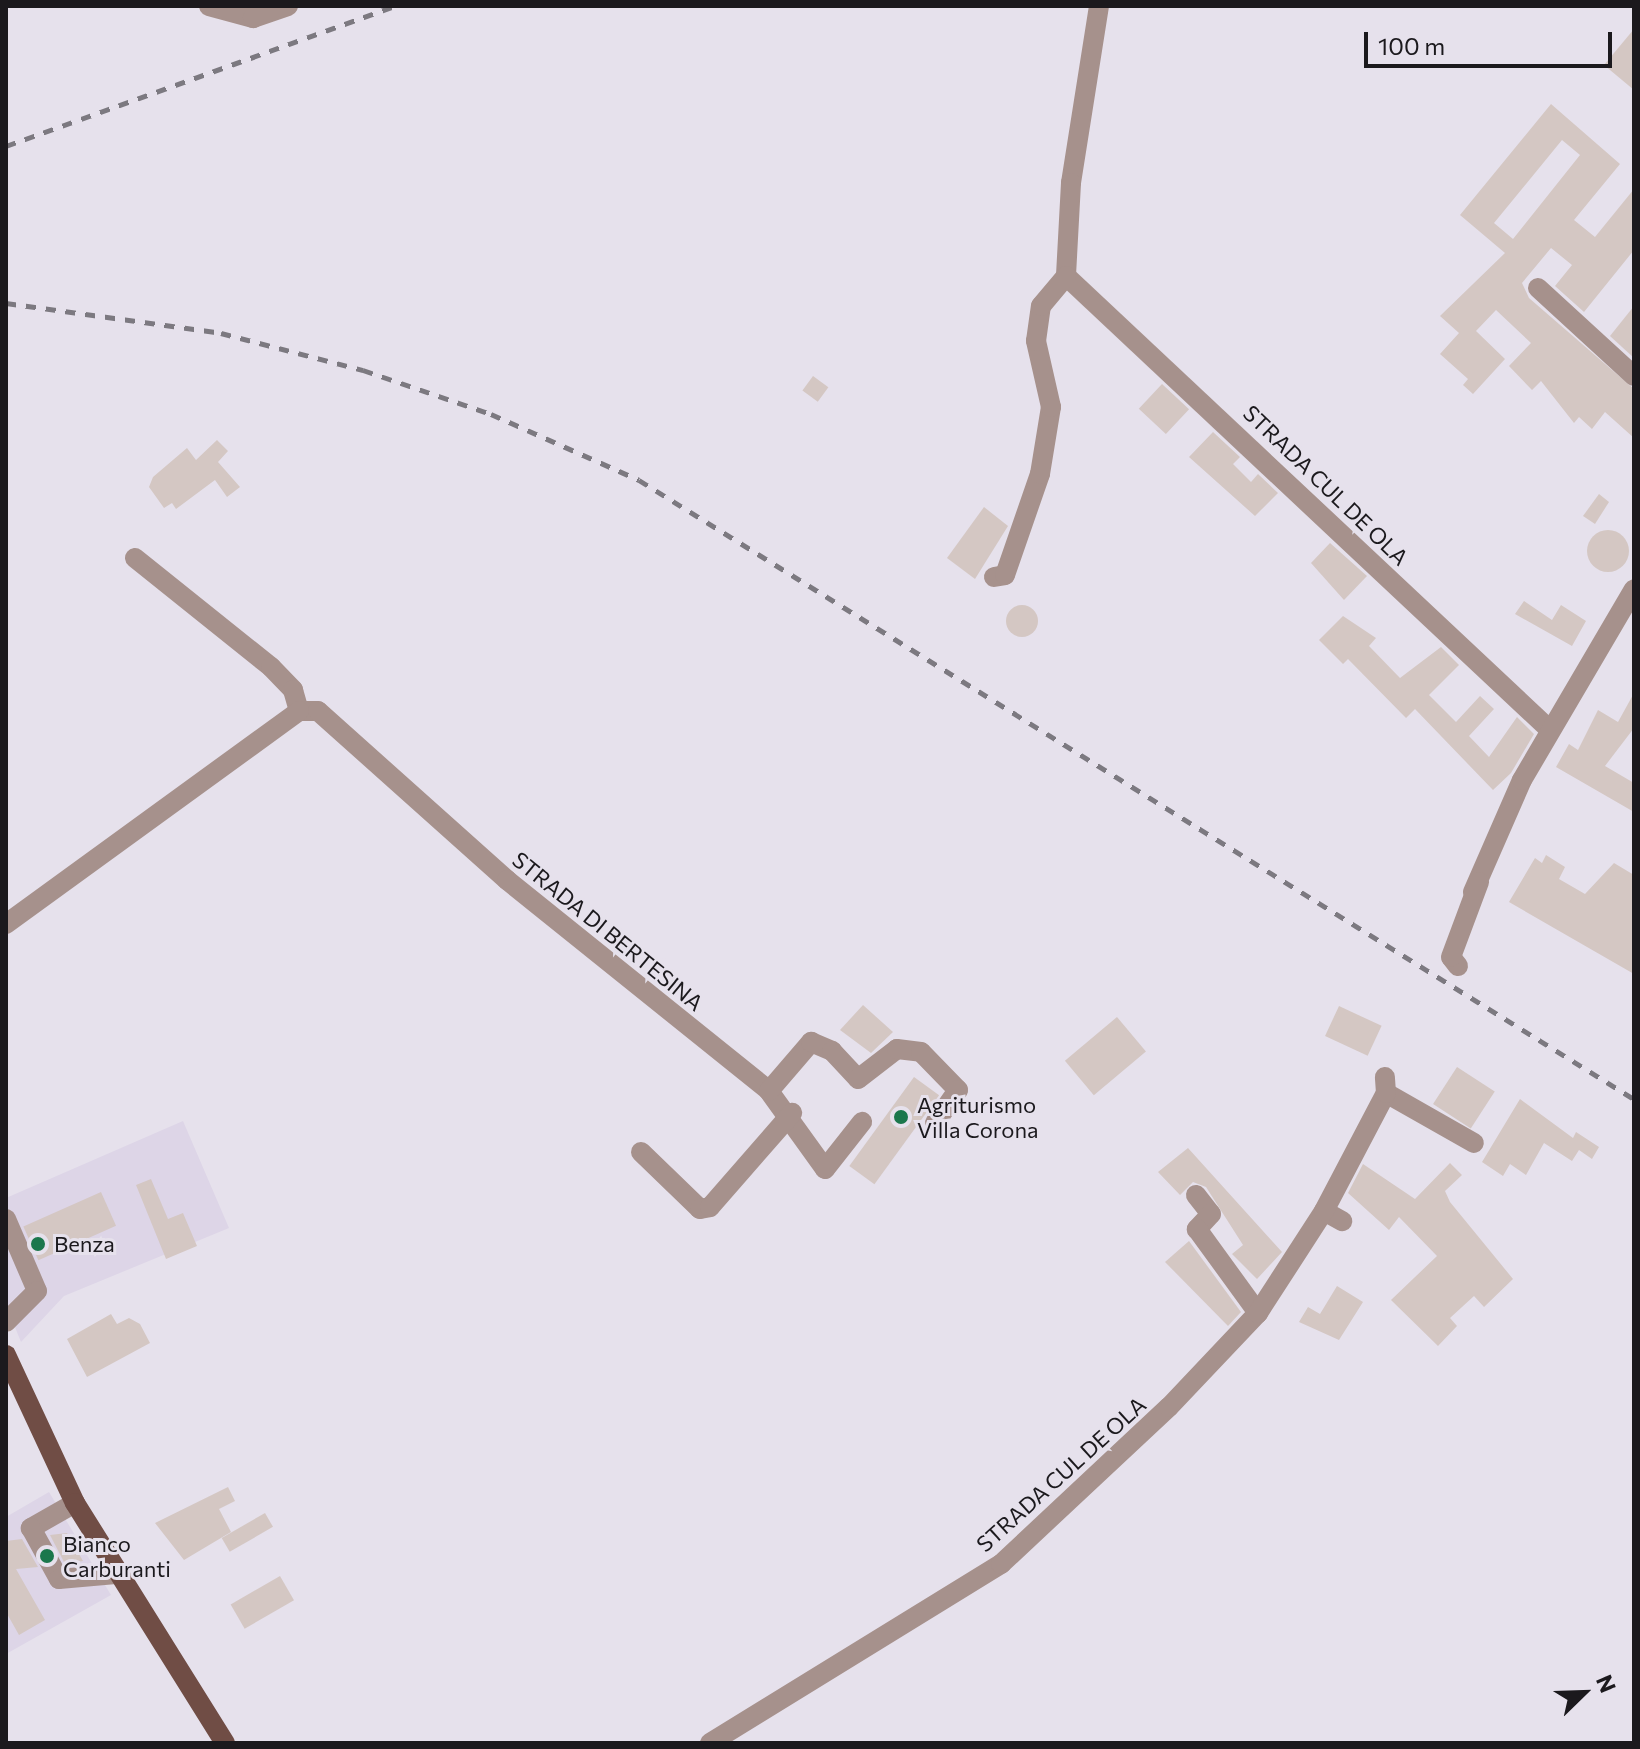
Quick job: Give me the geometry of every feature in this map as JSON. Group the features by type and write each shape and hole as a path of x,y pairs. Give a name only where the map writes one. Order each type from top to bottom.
{"main road":[{"path":"6,1355 75,1503 116,1574 225,1743"}],"street":[{"path":"209,6 227,17 253,18 288,6"},
{"path":"994,577 1005,575 1040,474 1051,407 1036,341 1041,306 1066,276 1071,183 1099,6"},
{"name":"STRADA CUL DE OLA","path":"1066,276 1550,730"},
{"path":"1538,288 1634,376"},
{"path":"6,924 299,711 293,690 271,667 135,558"},
{"path":"1458,966 1451,957 1473,919 1476,885 1550,730 1634,589"},
{"name":"STRADA DI BERTESINA","path":"299,711 318,711 507,880 769,1091 792,1113 825,1169 862,1122"},
{"path":"769,1091 811,1042 832,1051 858,1079 897,1049 921,1052 958,1090 935,1123"},
{"name":"STRADA CUL DE OLA","path":"710,1743 1001,1564 1169,1407 1258,1313 1333,1216 1386,1085 1474,1143"},
{"path":"641,1152 700,1209 710,1207 792,1113"},
{"path":"1196,1195 1211,1214 1197,1229 1258,1313"},
{"path":"6,1219 37,1291 6,1322"},
{"path":"75,1503 31,1528 59,1579 116,1574"}],"shaded area":[{"path":"183,1121 229,1228 64,1296 21,1342 6,1305 6,1198"},
{"name":"Bianco Carburanti","path":"49,1492 111,1595 6,1654 6,1517"}],"building":[{"path":"1634,29 1634,90 1604,65"},
{"path":"1551,104 1620,164 1574,220 1595,237 1634,189 1634,250 1584,312 1555,286 1572,265 1551,248 1522,283 1529,298 1634,389 1634,438 1605,412 1592,429 1579,417 1574,423 1541,381 1532,390 1509,366 1531,343 1496,310 1476,331 1505,359 1473,394 1463,385 1468,379 1440,354 1459,333 1440,316 1505,253 1460,215","holes":["1562,140 1580,155 1513,239 1494,223"]},
{"path":"1634,306 1634,358 1610,336"},
{"path":"813,376 828,387 818,402 802,391"},
{"path":"1162,384 1189,409 1166,434 1139,409"},
{"path":"1213,432 1240,457 1233,464 1251,482 1258,474 1278,493 1255,516 1189,457"},
{"path":"217,440 228,451 218,462 240,487 227,497 215,480 176,509 172,503 164,508 149,487 153,477 187,448 196,460"},
{"path":"1599,494 1609,502 1595,524 1583,516"},
{"path":"984,507 1008,526 975,579 947,558"},
{"path":"1608,530 1623,536 1629,551 1623,566 1608,572 1593,566 1587,551 1593,536"},
{"path":"1330,543 1367,576 1344,600 1311,563"},
{"path":"1524,601 1552,620 1561,605 1586,621 1572,646 1515,614"},
{"path":"1022,605 1033,610 1038,621 1033,632 1022,637 1011,632 1006,621 1011,610"},
{"path":"1343,616 1376,638 1369,646 1400,678 1441,647 1459,665 1429,695 1456,722 1480,696 1494,709 1469,736 1489,757 1517,717 1534,734 1511,773 1493,790 1415,709 1406,718 1348,659 1343,664 1319,640"},
{"path":"1634,693 1634,728 1605,766 1634,783 1634,812 1556,767 1569,744 1578,750 1598,710 1618,722"},
{"path":"1546,855 1565,867 1559,879 1585,894 1614,863 1634,875 1634,974 1509,902 1535,858 1542,863"},
{"path":"863,1005 893,1032 871,1053 840,1030"},
{"path":"1339,1006 1382,1026 1368,1056 1325,1036"},
{"path":"1117,1017 1146,1051 1094,1095 1065,1061"},
{"path":"1457,1067 1495,1092 1471,1128 1433,1104"},
{"path":"914,1077 939,1095 874,1184 849,1166"},
{"path":"1520,1099 1573,1138 1576,1132 1599,1147 1592,1159 1579,1150 1572,1161 1544,1143 1526,1175 1510,1164 1503,1176 1482,1162"},
{"path":"1188,1148 1282,1252 1257,1279 1232,1254 1243,1245 1206,1187 1193,1182 1180,1195 1158,1172"},
{"path":"1450,1163 1462,1175 1445,1191 1450,1202 1513,1279 1484,1307 1474,1296 1450,1318 1457,1326 1438,1346 1391,1300 1437,1256 1399,1217 1389,1230 1348,1193 1363,1164 1415,1199"},
{"path":"151,1179 168,1219 183,1213 197,1246 166,1259 136,1185"},
{"path":"101,1192 116,1226 38,1260 23,1227"},
{"path":"1189,1241 1241,1312 1228,1326 1165,1262"},
{"path":"1337,1286 1363,1302 1339,1340 1299,1322 1308,1307 1320,1314"},
{"path":"111,1314 117,1324 129,1318 140,1324 150,1343 87,1377 67,1339"},
{"path":"228,1487 235,1501 219,1509 231,1532 184,1560 155,1523"},
{"path":"265,1513 273,1527 230,1552 222,1538"},
{"path":"67,1533 83,1561 65,1564 50,1535"},
{"path":"22,1539 38,1567 16,1569 45,1620 19,1635 6,1612 6,1541"},
{"path":"280,1576 294,1600 245,1629 231,1604"}],"railway":[{"path":"6,146 394,6"},
{"path":"6,303 221,333 363,370 491,414 639,480 1634,1099"}],"place":[{"name":"Agriturismo Villa Corona","path":"901,1117"},
{"name":"Benza","path":"38,1244"},
{"name":"Bianco Carburanti","path":"47,1556"}]}
